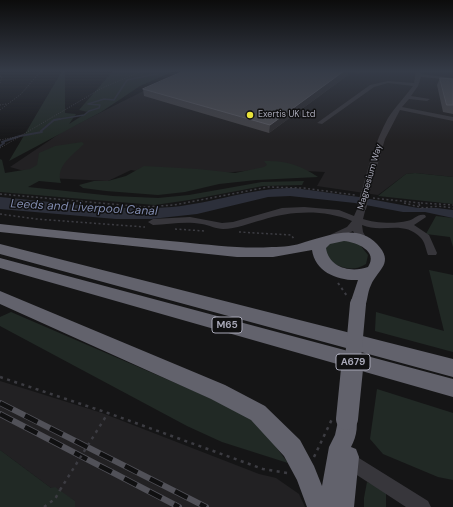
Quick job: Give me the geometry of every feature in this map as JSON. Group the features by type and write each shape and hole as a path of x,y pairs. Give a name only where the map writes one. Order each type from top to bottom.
{"highway":[{"path":"0,228 155,245 246,252 303,250 329,239"},
{"name":"A679","path":"330,507 343,437 358,304 364,283 377,266 378,256 371,247 363,241 350,236 329,239 319,247 319,253 322,260 337,272 352,288 358,304"},
{"name":"M65","path":"0,249 453,368"},
{"name":"M65","path":"0,263 453,388"},
{"name":"A679","path":"337,272 357,276 373,271"},
{"path":"0,296 239,402 258,413 292,448 299,476 319,507"},
{"name":"A679","path":"342,507 343,437"}],"street":[{"path":"320,123 360,95"},
{"path":"407,97 427,99"},
{"name":"Magnesium Way","path":"329,239 350,230 357,220 362,207 375,156 390,121 407,97"},
{"path":"398,108 453,119"},
{"path":"153,222 190,220 202,221 222,226 233,226 282,211 325,210 369,225 406,224 419,220 421,213"},
{"name":"Magnesium Way","path":"357,220 357,231 363,241"},
{"path":"406,224 426,237 432,253"},
{"path":"343,437 422,507"}],"path":[{"path":"0,110 20,95"},
{"path":"0,148 91,95"},
{"path":"0,105 6,104"},
{"path":"0,140 17,137"},
{"path":"0,194 144,207 174,205 268,187 303,188 364,195 402,202 424,208 438,206 453,208"},
{"path":"402,202 453,205"},
{"path":"419,203 421,213"},
{"path":"432,203 438,206"},
{"path":"0,377 108,413 264,469 299,476 343,437"},
{"path":"44,507 54,499 108,413"}],"shaded area":[{"path":"48,95 65,95 65,113 76,114 69,124 88,112 79,110 92,95 127,95 101,112 9,161"},
{"path":"136,95 453,95 453,177 415,173 406,174 378,195 317,186 325,172 267,169 177,177 131,170 108,181 49,178 10,167 62,132"},
{"path":"82,142 84,144 66,161 63,166 60,177 61,183 39,181 28,187 113,196 158,198 189,195 262,182 304,181 302,185 263,186 155,205 0,192 0,159 2,160 5,173 30,169 37,165 39,153 55,146"},
{"path":"264,161 286,162 299,166 318,177 256,180 219,184 185,192 158,195 106,191 83,188 79,185 94,181 108,181 126,176 144,166 235,173 264,167 267,165"},
{"path":"415,173 453,177 453,204 378,196 406,174"},
{"path":"436,216 453,218 453,247 450,237 426,234"},
{"path":"347,240 360,245 368,255 366,264 361,267 351,269 342,267 328,260 325,246 328,242"},
{"path":"429,270 453,275 453,352 375,331 376,312 444,331"},
{"path":"11,312 246,415 267,435 288,463 222,442 187,426 0,326 0,317"},
{"path":"0,381 102,413 259,474 276,478 299,494 305,507 75,507 75,501 51,488 0,450"},
{"path":"377,389 453,413 453,480 438,477 383,454 370,439"},
{"path":"0,450 51,488 55,487 75,501 75,507 0,507"},
{"path":"367,482 386,490 386,507 364,507"}],"water":[{"name":"Leeds and Liverpool Canal","path":"295,188 359,197 418,208 453,210 453,218 425,212 403,212 355,203 290,196 268,197 197,214 151,219 116,219 0,209 0,197 86,206 151,208 188,205 264,190"}],"building":[{"path":"163,95 312,95 270,125"},
{"path":"444,95 453,95 453,105 447,105"}],"waterway":[{"path":"0,146 4,143 2,142 20,136 42,132 41,131 54,120 84,115 89,111 99,108 100,105 88,104 104,99 114,100 117,95"}],"railway":[{"path":"0,403 206,507"},
{"path":"0,414 179,507"}],"place":[{"name":"Exertis UK Ltd","path":"250,115"}]}
